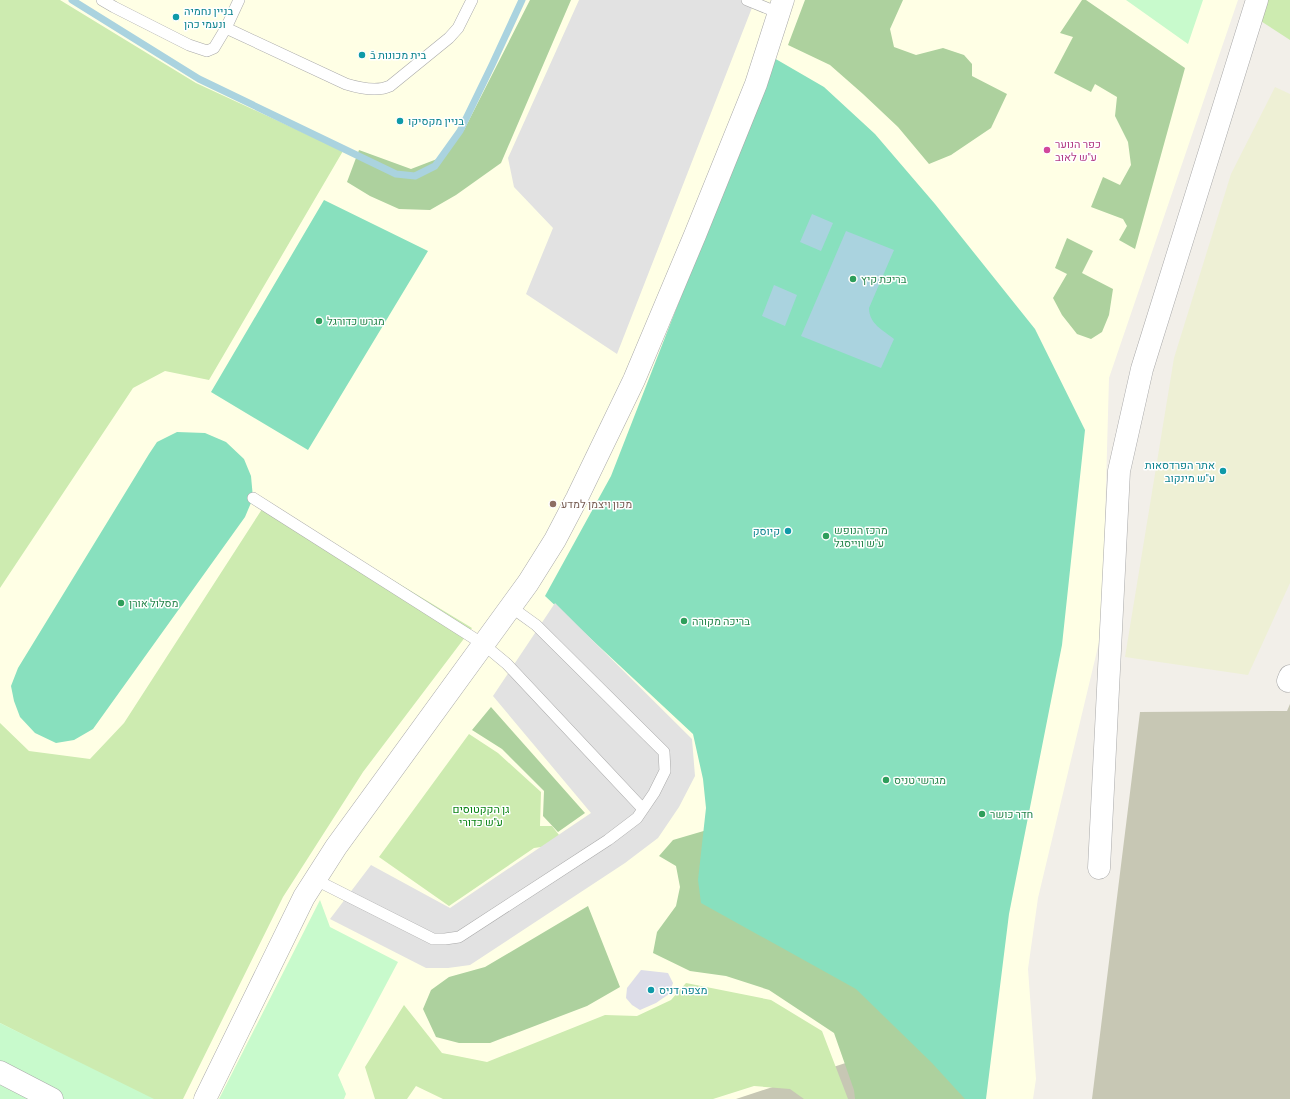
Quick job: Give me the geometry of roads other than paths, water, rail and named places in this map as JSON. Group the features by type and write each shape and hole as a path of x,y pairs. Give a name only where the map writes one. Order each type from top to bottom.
{"street":[{"path":"1098,868 1119,471 1142,369 1257,0"},
{"path":"204,1099 304,897 336,847 511,607 555,540 622,408 696,235 756,84 781,7"},
{"path":"0,1072 52,1099"}],"lane":[{"path":"102,0 116,4 189,45 207,52 214,48 226,28 239,0"},
{"path":"226,28 346,84 364,88 384,89 390,86 450,38 458,28 472,0"},
{"path":"748,0 781,7"},
{"path":"253,498 483,644 507,664 643,809"},
{"path":"316,880 433,939 459,937 608,840 637,818 666,770 664,752 536,625 511,607"}],"water":[{"path":"812,214 833,223 821,251 800,242"},
{"name":"בריכת קיץ","path":"846,231 894,250 869,308 871,318 874,322 894,339 881,368 801,336"},
{"path":"774,285 797,295 785,326 762,316"}],"waterway":[{"path":"72,0 199,79 396,174 415,176 435,166 460,131 522,0"}],"place":[{"name":"בניין נחמיה ונעמי כהן","path":"176,17"},
{"name":"בית מכונות בֿ","path":"362,55"},
{"name":"בניין מקסיקו","path":"400,121"},
{"name":"כפר הנוער ע\"ש לאוב","path":"1047,150"},
{"name":"בריכת קיץ","path":"853,279"},
{"name":"מגרש כדורגל","path":"319,321"},
{"name":"אתר הפרדסאות ע\"ש מינקוב","path":"1223,471"},
{"name":"מכון ויצמן למדע","path":"553,504"},
{"name":"קיוסק","path":"788,531"},
{"name":"מרכז הנופש ע\"ש ווייסגל","path":"826,536"},
{"name":"מסלול אורן","path":"121,603"},
{"name":"בריכה מקורה","path":"684,621"},
{"name":"מגרשי טניס","path":"886,780"},
{"name":"חדר כושר","path":"982,814"},
{"name":"מצפה דניס","path":"651,990"}],"park label":[{"name":"גן הקקטוסים ע\"ש כדורי","path":"481,815"}]}
